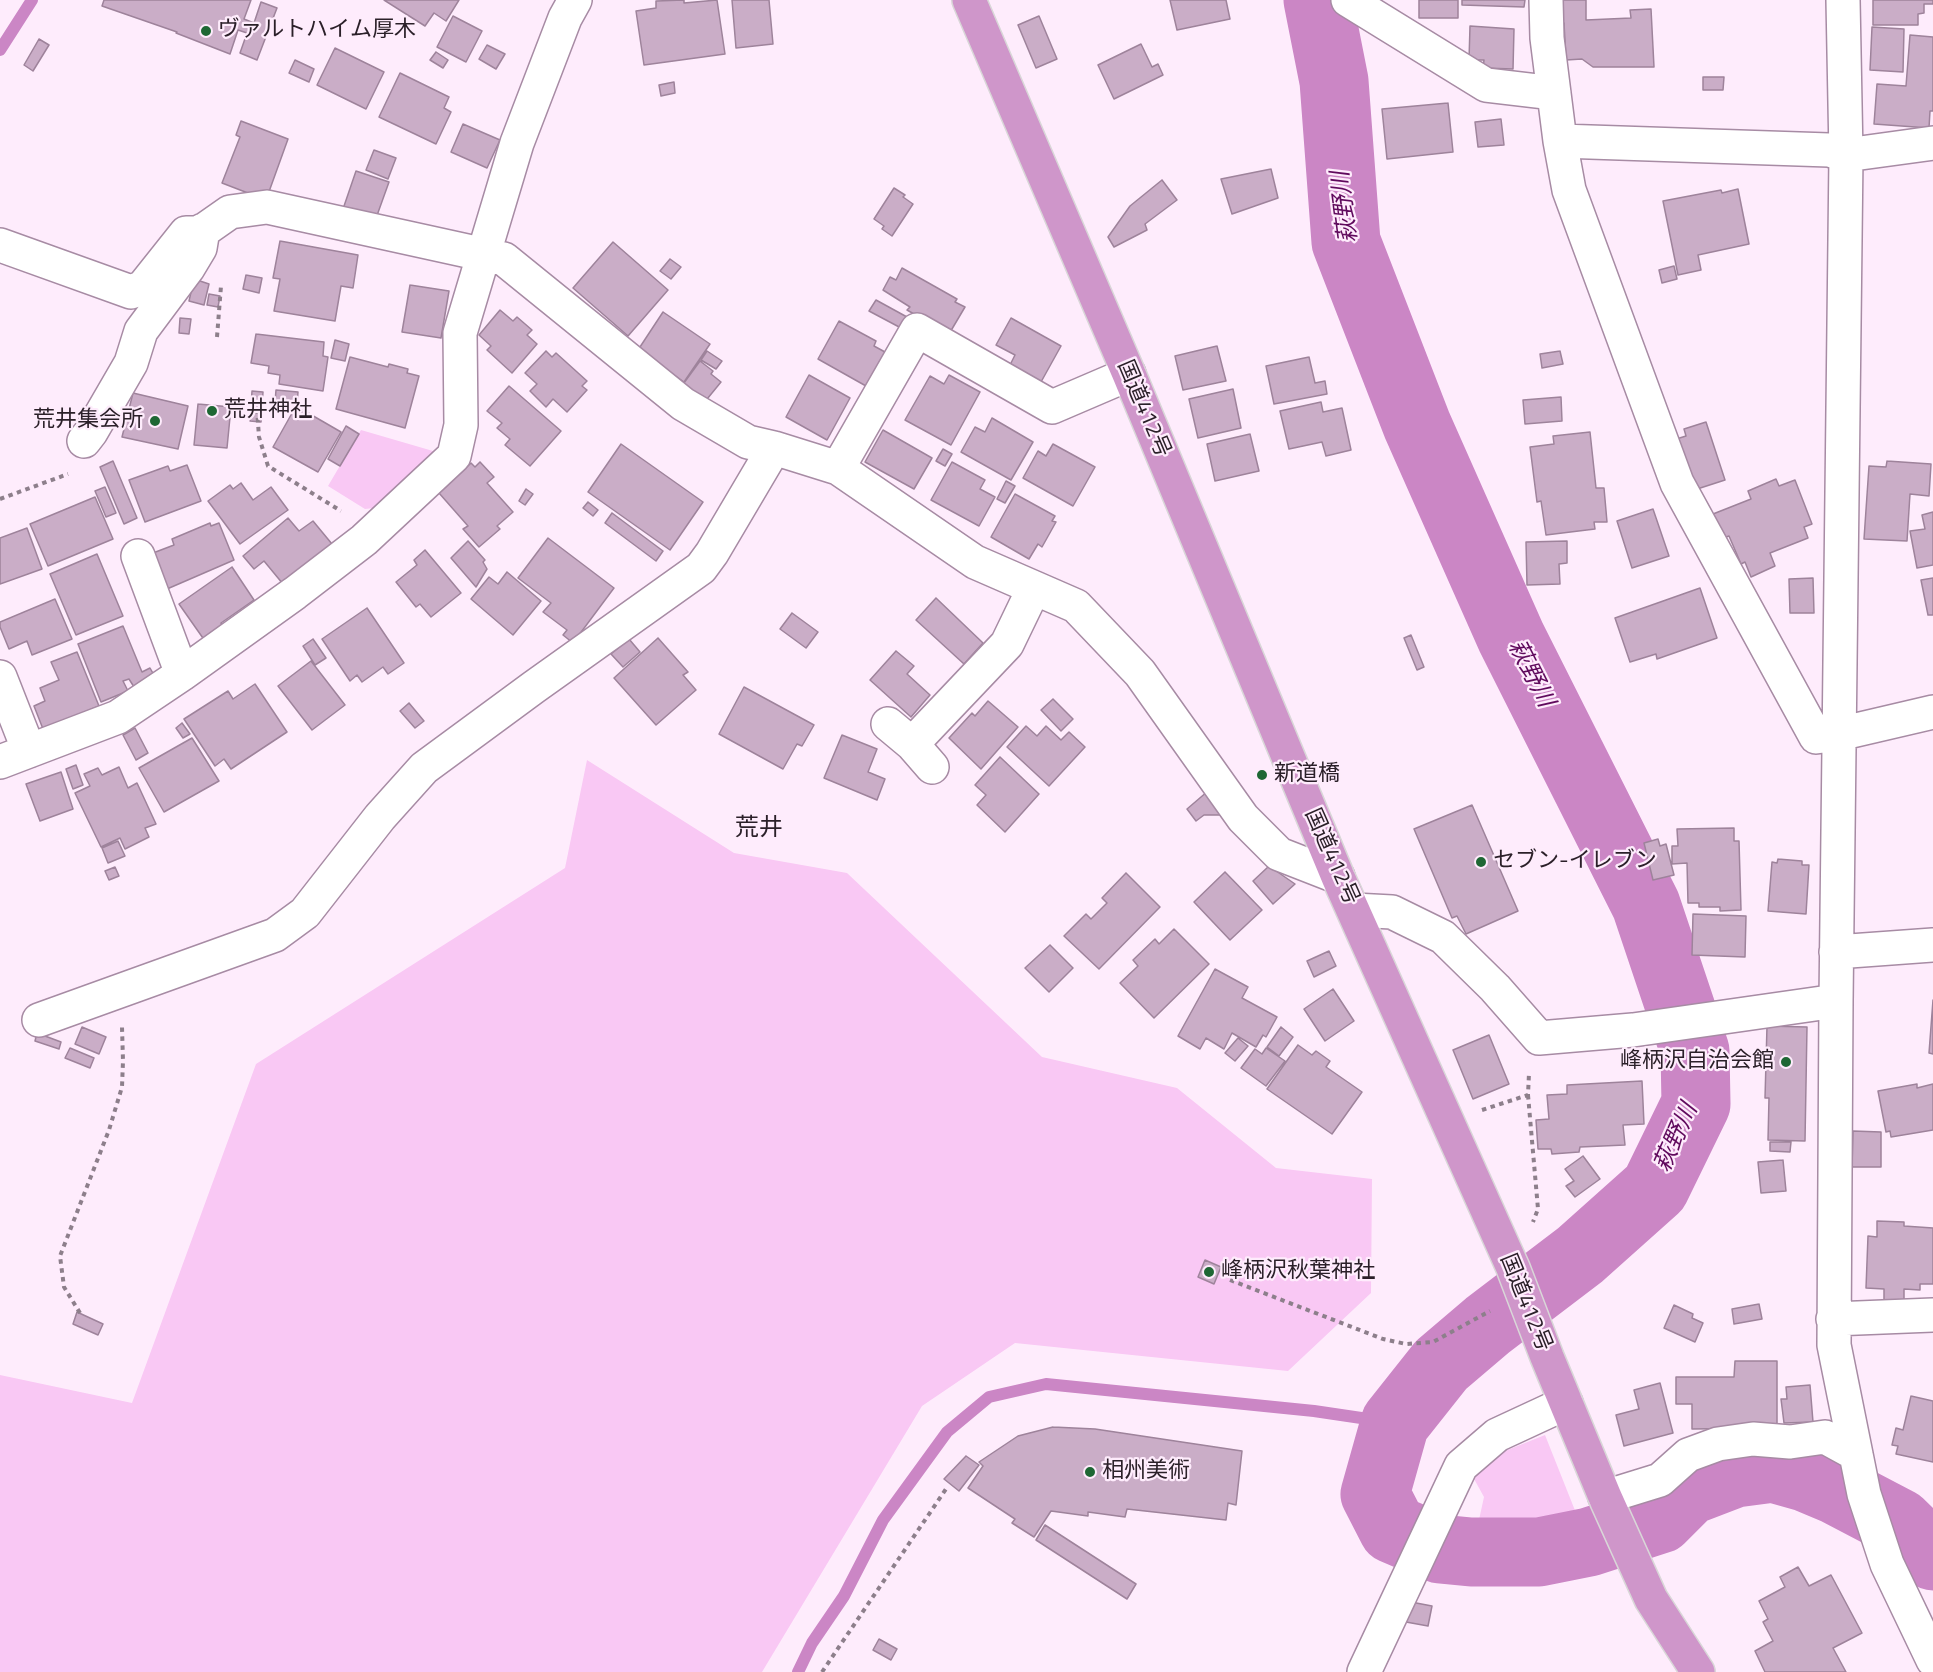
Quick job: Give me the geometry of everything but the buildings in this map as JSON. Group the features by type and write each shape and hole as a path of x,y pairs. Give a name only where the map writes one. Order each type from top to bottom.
{"highway":[{"name":"国道412号","path":"969,0 1129,374 1338,877 1517,1280 1546,1357 1609,1506 1651,1599 1698,1672"}],"street":[{"path":"0,676 14,757 118,717 295,593 364,540 454,456 461,425 460,333 485,256 517,143 575,0"},
{"path":"1348,0 1485,85 1554,93"},
{"path":"1546,0 1547,38 1560,141 1569,190 1677,483 1816,737 1839,734 1933,712"},
{"path":"1843,0 1846,154 1836,952 1834,1345 1864,1494 1887,1564 1933,1660"},
{"path":"1560,141 1829,150 1846,154 1933,143"},
{"path":"0,245 131,292 143,286 186,233 200,233 230,212 267,207 504,259 683,404 748,442 838,468 975,562 1076,606 1140,673 1243,818 1279,854 1338,877"},
{"path":"84,441 131,363 141,331 188,268 200,248 203,230"},
{"path":"838,468 917,330 1052,407 1129,374"},
{"path":"39,1020 275,935 305,913 380,817 424,768 701,568 774,448"},
{"path":"138,556 182,674"},
{"path":"911,745 1007,644 1034,588"},
{"path":"1354,910 1392,912 1443,937 1495,988 1539,1038 1633,1030 1836,1000"},
{"path":"1836,952 1933,945"},
{"path":"1833,1318 1933,1315"},
{"path":"1364,1672 1461,1466 1497,1435 1566,1403"},
{"path":"1609,1506 1660,1480 1688,1455 1718,1444 1753,1439 1790,1442 1824,1437 1856,1454"}],"path":[{"path":"217,337 222,289"},
{"path":"257,409 259,437 268,466 339,508 364,540"},
{"path":"0,499 76,471 84,441"},
{"path":"80,1313 64,1287 60,1256 109,1130 122,1087 120,991"},
{"path":"1499,1238 1532,1225 1538,1209 1528,1095 1530,1057 1539,1038"},
{"path":"1451,1129 1478,1112 1528,1095"},
{"path":"1230,1280 1383,1339 1406,1344 1433,1342 1517,1280"},
{"path":"822,1672 946,1489"}],"shaded area":[{"path":"361,430 434,453 383,507 365,509 328,486"},
{"path":"587,760 734,853 847,873 1042,1057 1177,1088 1276,1168 1372,1179 1371,1293 1288,1371 1015,1343 922,1406 762,1672 0,1672 0,1375 132,1403 256,1064 565,868"},
{"path":"1545,1435 1576,1513 1529,1529 1483,1532 1477,1529 1484,1497 1473,1477 1500,1453"}],"waterway":[{"path":"0,50 32,0"},
{"name":"萩野川","path":"1318,0 1334,81 1346,242 1417,425 1511,637 1646,905 1695,1051 1696,1104 1655,1188 1580,1255 1488,1325 1441,1365 1395,1423 1375,1494 1393,1529 1440,1549 1471,1552 1539,1552 1589,1542 1660,1519 1688,1491 1735,1473 1773,1468 1805,1477 1836,1490 1899,1523 1933,1556"},
{"path":"798,1672 812,1643 844,1596 883,1520 947,1432 989,1397 1046,1384 1314,1411 1395,1423"}],"place":[{"name":"ヴァルトハイム厚木","path":"206,31"},
{"name":"荒井神社","path":"212,411"},
{"name":"荒井集会所","path":"155,421"},
{"name":"新道橋","path":"1262,775"},
{"name":"セブン-イレブン","path":"1481,862"},
{"name":"峰柄沢自治会館","path":"1786,1062"},
{"name":"峰柄沢秋葉神社","path":"1209,1272"},
{"name":"相州美術","path":"1090,1472"}],"district":[{"name":"荒井","path":"759,829"}]}
